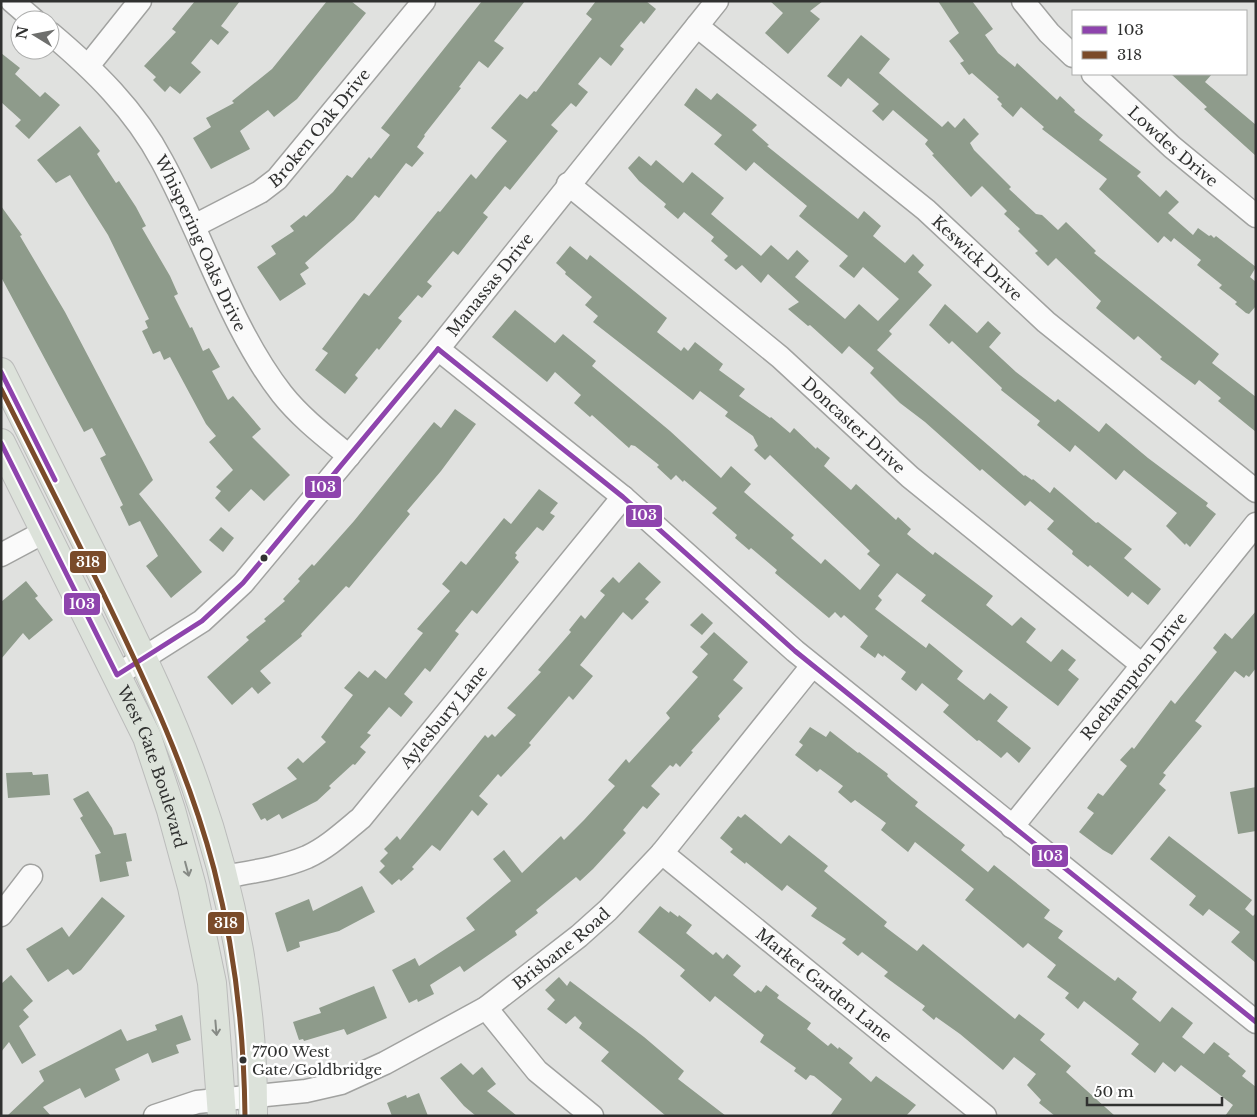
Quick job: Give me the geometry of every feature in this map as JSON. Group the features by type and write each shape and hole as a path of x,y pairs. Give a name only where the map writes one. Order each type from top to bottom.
{"main road":[{"name":"West Gate Boulevard","path":"1,372 144,658 197,787 235,928 245,991 253,1107"},
{"name":"West Gate Boulevard","path":"1,443 147,737 171,810 192,887 212,983 222,1107"}],"street":[{"path":"12,1 22,10"},
{"path":"88,66 140,1"},
{"name":"Broken Oak Drive","path":"194,226 260,192 277,179 424,1"},
{"name":"Manassas Drive","path":"117,675 202,621 243,583 438,348 717,1"},
{"path":"1023,1 1049,34 1072,55"},
{"name":"Keswick Drive","path":"696,26 926,210 1046,322 1256,492"},
{"name":"Whispering Oaks Drive","path":"60,42 88,66 141,127 162,160 240,325 283,395 300,414 349,456"},
{"name":"Lowdes Drive","path":"1094,75 1172,147 1256,216"},
{"name":"Doncaster Drive","path":"568,184 780,357 910,477 1141,664"},
{"path":"438,348 623,497 812,666 1256,1022"},
{"name":"Aylesbury Lane","path":"223,878 266,869 307,857 335,840 361,818 623,497"},
{"name":"Roehampton Drive","path":"1012,827 1141,664 1256,524"},
{"path":"1,555 46,531"},
{"name":"Brisbane Road","path":"155,1116 197,1102 222,1107 253,1107 341,1083 427,1041 486,1008 579,936 632,886 662,853 812,666"},
{"name":"Market Garden Lane","path":"662,853 985,1116"},
{"path":"1,915 31,876"},
{"path":"486,1008 537,1071 592,1116"}],"building":[{"path":"195,1 240,1 221,26 229,32 218,45 211,39 191,63 201,72 180,94 170,86 165,92 153,80 156,77 144,66 176,32 172,29"},
{"path":"327,1 351,1 366,13 297,99 274,117 268,110 240,131 250,149 211,169 193,138 211,127 206,118 234,103 232,101 272,69"},
{"path":"482,1 525,1 494,41 504,48 488,68 479,61 459,87 461,88 424,135 417,147 424,153 412,167 406,163 379,198 375,195 354,220 305,263 309,268 300,274 306,284 280,301 257,267 276,254 271,246 294,231 290,226 304,215 306,217 333,192 347,175 352,178 369,157 371,159 390,135 381,128"},
{"path":"596,1 646,1 656,9 644,24 641,21 620,46 624,49 611,66 600,57 578,84 588,92 576,107 571,103 551,125 558,131 510,190 505,186 483,213 488,217 458,255 453,251 427,282 432,286 422,298 418,295 398,318 402,321 379,350 377,348 355,375 358,378 345,394 315,370 328,353 322,349 364,293 369,296 438,211 440,212 471,174 476,179 507,141 491,128 520,94 527,99 534,91 536,92 592,19 586,14"},
{"path":"770,1 823,1 810,11 820,19 788,54 765,33 783,13"},
{"path":"938,1 972,1 993,29 985,35 998,53 1015,67 1017,63 1057,100 1060,96 1075,110 1074,112 1103,135 1099,140 1141,172 1137,176 1160,197 1166,190 1179,202 1168,213 1193,235 1198,228 1209,236 1211,235 1214,238 1216,236 1256,267 1250,277 1256,282 1256,306 1249,314 1235,304 1237,302 1219,288 1222,285 1197,265 1201,260 1174,238 1171,242 1164,236 1158,243 1099,189 1107,179 1042,129 1044,127 1021,107 1013,117 1001,106 1002,104 997,99 999,97 972,73 969,75 960,63 964,61 949,41 959,33"},
{"path":"861,35 890,59 879,73 942,127 948,121 955,128 964,118 979,134 970,143 974,150 1011,187 1009,189 1036,214 1042,215 1058,230 1066,222 1096,251 1094,253 1219,354 1212,363 1256,397 1256,432 1218,401 1221,398 1199,380 1195,385 1160,359 1162,357 1138,336 1134,340 1096,308 1101,301 1056,258 1048,266 1035,253 1038,251 1018,231 1020,229 1004,214 1007,211 982,186 971,197 932,155 934,154 925,144 928,140 893,110 883,121 872,111 879,104 848,78 841,87 827,76"},
{"path":"1,53 20,68 15,74 40,97 45,92 60,105 29,139 15,126 21,120 1,102"},
{"path":"1172,75 1211,75 1205,82 1256,125 1256,156 1204,109 1207,107"},
{"path":"696,88 711,100 717,93 736,108 757,125 752,130 769,145 767,146 858,219 864,211 881,226 873,236 905,263 913,254 924,265 918,272 932,285 889,331 892,334 877,350 1024,476 1033,479 1050,493 1054,487 1096,523 1098,522 1132,549 1124,558 1161,589 1148,605 1132,592 1128,597 1090,565 1088,567 1072,554 1073,551 1047,529 1054,521 1030,501 1025,506 982,469 980,471 925,422 900,403 870,373 874,368 849,346 842,354 810,325 808,326 788,309 799,302 768,274 761,283 742,265 736,270 724,260 728,256 711,241 714,237 684,212 678,219 664,207 666,204 639,181 628,168 639,156 651,166 656,160 683,183 692,172 724,198 711,214 761,256 771,245 788,260 797,250 809,261 795,277 845,319 859,304 878,321 899,299 863,267 854,278 839,266 848,256 799,216 807,206 754,162 746,171 714,144 722,135 684,105"},
{"path":"80,126 100,151 97,154 116,183 119,181 136,207 146,226 142,228 170,276 178,294 174,296 190,328 192,327 203,351 209,348 220,367 212,371 228,400 233,396 261,429 252,437 290,475 264,501 251,489 229,512 215,498 221,491 216,487 233,470 209,442 216,436 206,424 170,357 164,360 160,351 153,354 142,331 148,328 145,321 149,319 108,235 70,175 56,183 37,160"},
{"path":"1,206 22,235 20,236 65,312 153,480 139,494 202,572 171,598 146,566 158,556 140,521 129,526 120,507 123,505 100,458 106,455 92,428 84,432 1,277"},
{"path":"570,246 587,260 590,255 667,318 657,332 681,351 684,347 688,351 695,342 723,364 719,370 745,389 739,396 771,417 790,433 794,428 816,449 817,447 830,458 824,466 851,490 856,484 896,520 898,517 911,529 907,534 933,555 935,552 993,596 986,605 1012,626 1021,617 1036,629 1026,642 1051,662 1062,649 1076,660 1068,670 1079,679 1058,706 921,601 926,595 897,573 878,596 882,600 875,609 926,648 929,643 963,671 957,679 984,700 990,693 1008,707 997,721 1031,748 1019,763 1007,752 1001,758 979,740 977,741 943,712 949,705 922,683 916,691 901,679 906,672 884,655 883,657 878,653 875,658 860,647 868,636 844,615 841,618 835,612 829,618 775,573 777,570 751,548 749,550 735,538 737,535 712,513 717,508 684,480 683,482 676,475 671,480 657,467 659,465 635,446 631,445 629,448 592,415 590,417 574,403 581,395 555,372 547,382 492,337 515,310 555,343 563,334 596,361 592,366 670,431 721,478 731,466 751,484 744,492 794,535 791,538 821,564 825,559 860,590 880,565 867,554 870,551 770,455 765,460 754,450 758,446 753,436 725,416 728,412 700,391 693,400 593,322 598,316 585,305 592,297 565,274 566,272 556,263"},
{"path":"945,304 977,333 988,321 1001,333 989,347 1016,372 1055,402 1058,399 1099,432 1106,423 1148,458 1208,503 1206,506 1216,514 1190,547 1186,543 1185,545 1166,526 1177,513 1124,470 1116,480 1075,445 1070,452 1037,425 1040,421 1001,390 1002,388 952,341 949,344 929,325"},
{"path":"455,409 476,424 441,471 407,511 410,514 349,588 346,586 301,634 302,636 260,671 271,683 258,694 252,687 232,705 207,677 249,640 246,637 266,621 264,619 285,601 283,599 300,581 298,579 312,564 314,566 354,521 434,422 441,428"},
{"path":"539,489 558,503 550,513 555,516 543,531 537,527 515,553 517,555 515,558 519,562 477,614 472,610 455,631 459,634 430,672 425,668 404,694 413,702 401,717 389,707 367,733 371,735 360,747 366,752 355,765 353,764 329,786 331,788 317,801 282,819 279,814 267,821 265,818 261,820 252,804 297,779 287,768 298,758 303,763 326,742 321,737 353,695 344,688 359,671 368,678 375,670 386,679 423,633 417,629 450,591 442,584 461,561 466,565 504,518 511,524"},
{"path":"221,527 234,538 223,552 209,540"},
{"path":"639,562 661,582 645,599 649,602 632,620 623,612 580,665 593,676 573,700 569,696 529,743 531,745 501,777 498,774 479,796 488,804 478,816 472,810 440,851 432,845 412,867 414,869 401,881 399,879 392,885 379,872 385,866 380,861 388,853 384,849 397,836 400,840 485,735 488,738 492,734 495,737 516,715 507,708 541,672 538,670 571,632 569,630 581,615 585,619 605,595 600,591 613,577 619,583"},
{"path":"26,581 38,596 35,598 53,620 29,640 23,633 1,659 1,602"},
{"path":"1256,611 1256,668 1249,677 1246,675 1244,678 1235,671 1195,721 1202,726 1163,773 1166,775 1159,784 1166,790 1112,855 1103,850 1079,832 1094,813 1087,808 1098,793 1103,796 1127,766 1120,760 1132,747 1134,749 1171,700 1175,704 1217,652 1213,648 1225,633 1232,639"},
{"path":"702,613 713,623 702,635 690,625"},
{"path":"714,632 748,662 733,680 743,688 718,716 720,719 691,751 693,752 680,767 676,763 673,767 670,765 651,786 660,794 647,809 643,806 623,830 626,833 593,869 580,881 576,877 536,910 538,913 515,931 517,935 464,972 460,966 430,985 434,994 418,1002 417,999 409,1003 392,970 415,958 419,966 475,930 466,918 511,881 493,859 504,850 522,873 561,836 564,840 584,820 615,786 608,780 626,759 629,763 670,718 666,713 698,677 692,672 708,654 700,647"},
{"path":"810,727 826,737 830,731 888,774 887,776 892,781 918,802 915,806 965,845 961,850 988,872 994,865 1050,910 1044,918 1063,931 1058,938 1115,981 1118,977 1137,992 1132,999 1160,1022 1172,1007 1193,1023 1182,1037 1204,1054 1214,1042 1230,1054 1228,1056 1246,1071 1242,1076 1256,1087 1256,1116 1225,1116 1233,1105 1181,1065 1175,1072 1163,1062 1155,1073 1131,1054 1139,1044 1084,1001 1078,1009 1065,998 1069,993 1047,977 1056,965 1028,943 1023,948 965,900 974,889 915,842 908,852 881,830 886,823 855,800 851,803 838,792 843,786 820,769 817,772 795,755 803,745 799,742"},
{"path":"32,772 33,775 48,774 50,795 8,798 6,773"},
{"path":"1256,787 1256,831 1238,834 1230,792"},
{"path":"88,791 112,828 114,835 126,833 132,861 126,862 129,876 100,882 95,855 101,853 80,818 83,816 73,799"},
{"path":"745,814 781,844 789,835 828,866 824,871 887,922 884,926 917,951 923,944 1015,1019 1019,1014 1045,1034 1040,1040 1071,1066 1066,1072 1115,1116 1055,1116 1039,1103 1041,1100 1027,1085 1036,1074 1014,1057 1003,1070 960,1034 936,1017 934,1020 922,1010 925,1006 884,976 888,972 862,952 858,956 842,943 846,939 811,916 817,908 787,885 782,891 746,862 745,864 730,852 733,849 720,838 738,816 741,818"},
{"path":"1169,836 1252,900 1245,909 1253,916 1256,913 1256,963 1231,942 1240,932 1209,909 1203,916 1189,905 1196,896 1150,859"},
{"path":"362,886 375,912 339,931 299,942 300,947 287,952 275,913 309,899 313,911"},
{"path":"102,897 125,916 81,970 73,975 68,969 48,982 26,949 62,927 69,937"},
{"path":"660,906 669,913 670,911 678,917 679,915 692,925 686,933 713,955 716,952 723,959 727,954 741,966 733,975 755,993 758,990 761,992 766,985 779,995 777,998 811,1023 807,1029 828,1046 831,1043 853,1058 849,1063 871,1082 876,1076 916,1105 906,1116 830,1116 842,1099 814,1076 810,1075 806,1080 794,1071 796,1068 760,1042 764,1035 715,996 710,1002 680,976 685,970 638,932"},
{"path":"11,975 33,1001 23,1010 29,1017 19,1026 36,1055 22,1064 9,1042 1,1052 1,984"},
{"path":"559,977 567,986 570,981 644,1037 684,1071 678,1079 726,1116 666,1116 601,1061 609,1052 579,1028 582,1023 575,1016 566,1024 547,1009 555,1000 545,990"},
{"path":"374,986 387,1018 347,1035 344,1029 304,1041 303,1039 299,1040 293,1022 321,1013 319,1008"},
{"path":"182,1015 191,1040 176,1045 179,1053 152,1063 148,1053 115,1069 120,1080 85,1098 80,1088 43,1107 51,1116 7,1116 44,1081 39,1071 121,1029 127,1041 157,1030 155,1025"},
{"path":"461,1063 473,1075 482,1067 496,1084 487,1091 517,1116 476,1116 464,1106 440,1078"},
{"path":"419,1093 428,1116 392,1116 387,1103 406,1095 407,1098"}],"transit line":[{"name":"103","path":"438,349 623,497 795,651 1256,1022"},
{"name":"103","path":"1,443 117,675 202,621 243,583 438,349"},
{"name":"103","path":"1,372 55,480"},
{"name":"318","path":"1,389 136,662 180,764 204,833 221,899 233,961 243,1053 245,1116"}],"place":[{"name":"7700 West Gate/Goldbridge","path":"243,1060"}]}
